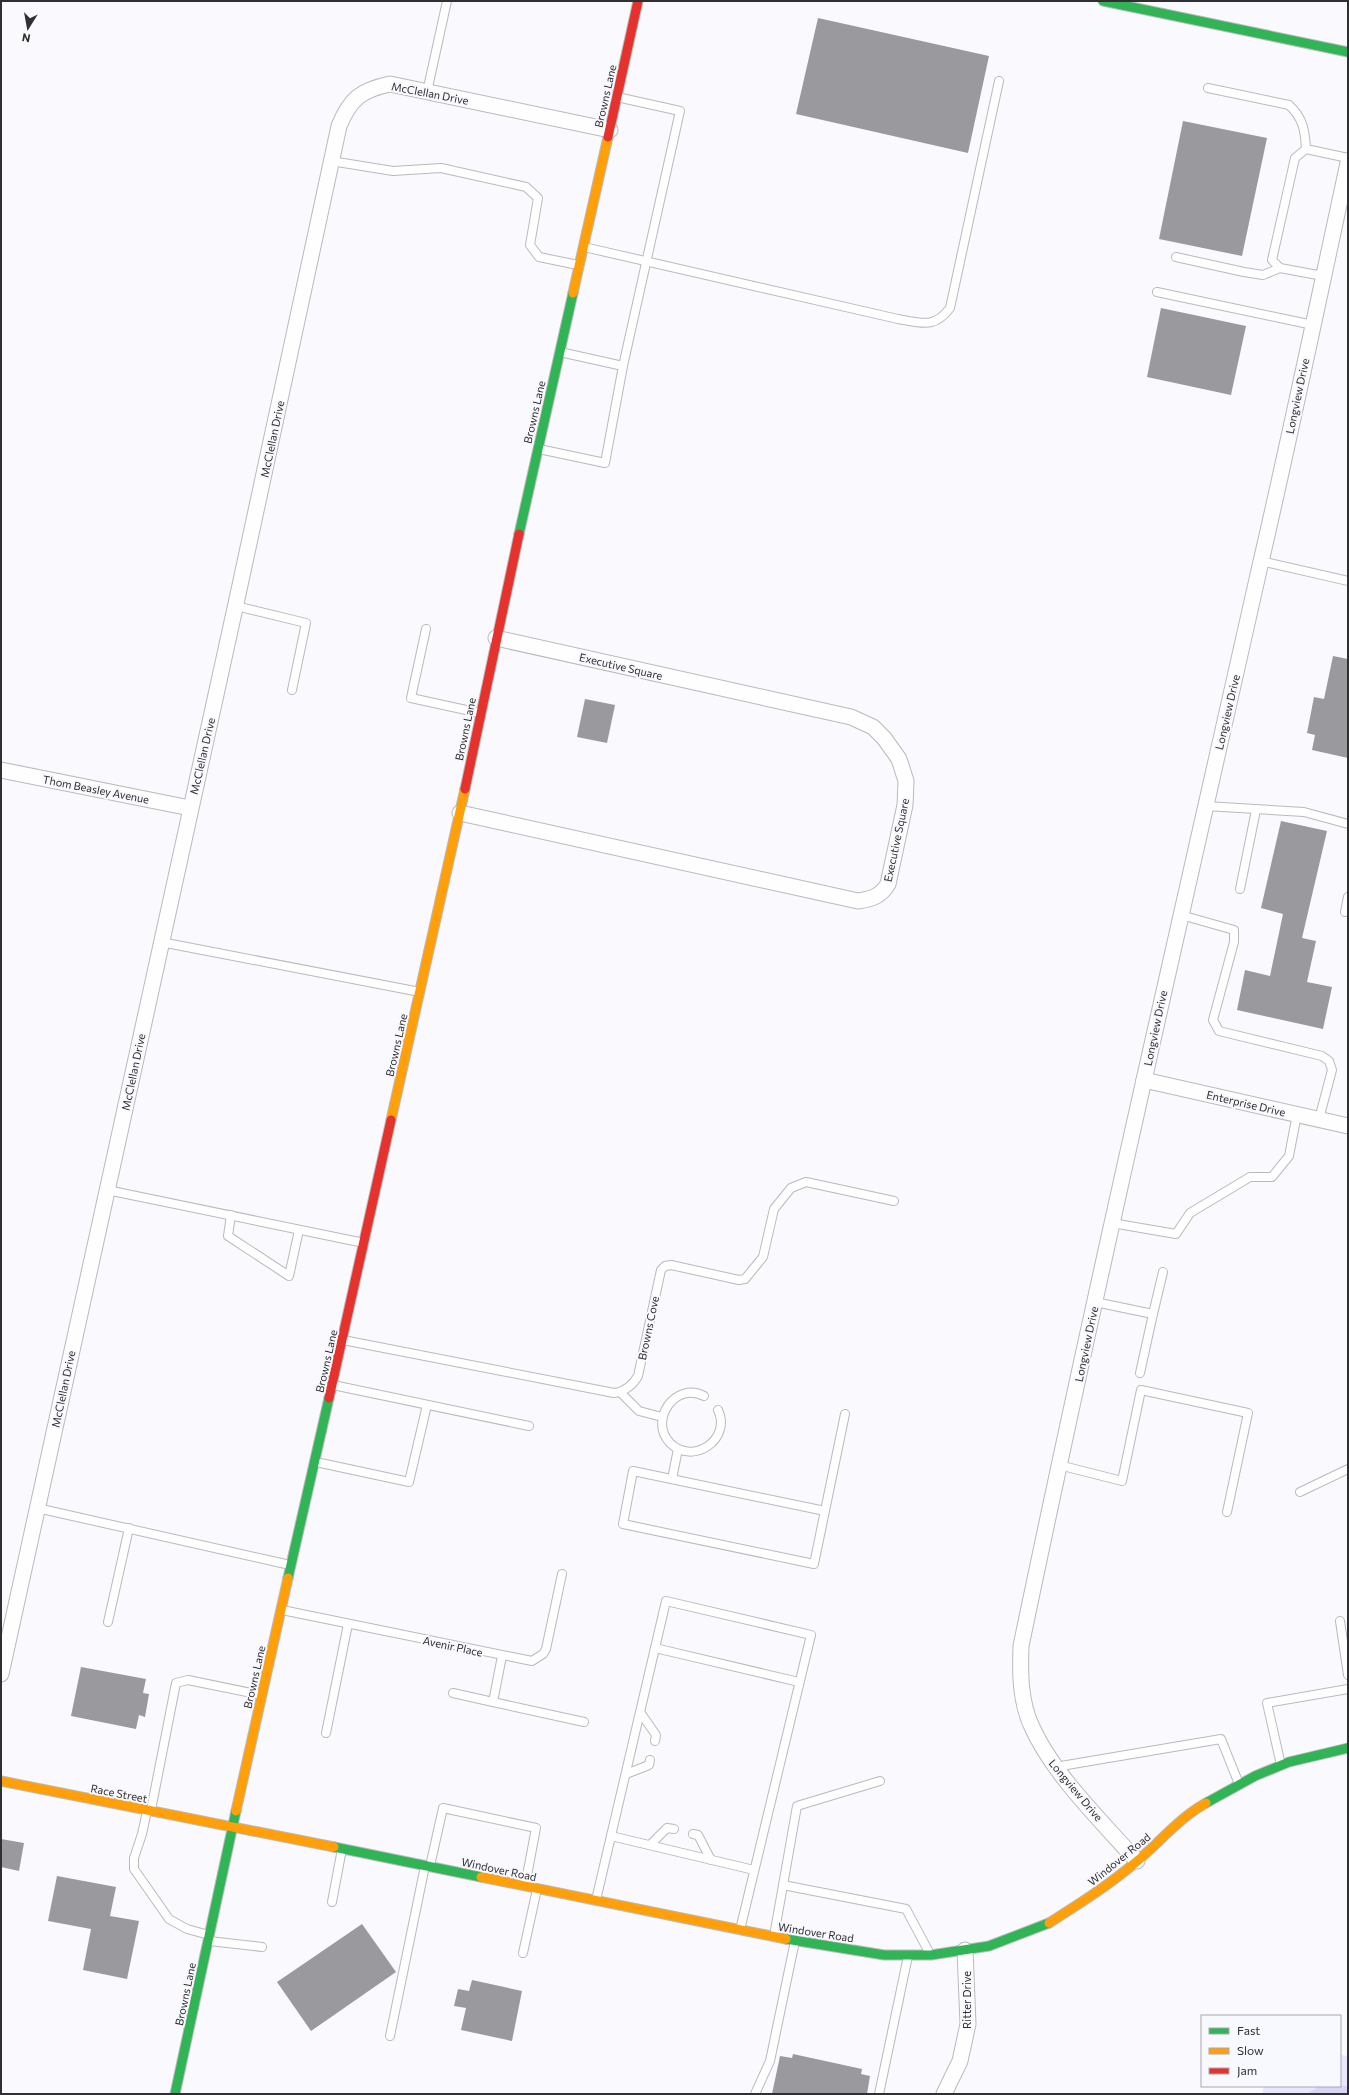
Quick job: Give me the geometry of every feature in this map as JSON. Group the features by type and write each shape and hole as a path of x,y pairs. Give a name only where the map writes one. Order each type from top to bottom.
{"street":[{"name":"Browns Lane","path":"176,2094 262,1695 365,1243 460,813 496,638 638,1"},
{"path":"1103,1 1348,52"},
{"name":"McClellan Drive","path":"1,1674 190,808 236,606 339,126 346,109 360,94 372,88 390,84 610,130"},
{"name":"Longview Drive","path":"1137,1861 1054,1767 1032,1727 1024,1705 1019,1665 1021,1646 1112,1223 1261,562 1348,163"},
{"name":"Executive Square","path":"460,813 858,901 876,897 885,889 888,884 898,842 905,805 906,781 896,754 884,738 873,727 850,717 496,638"},
{"name":"Thom Beasley Avenue","path":"1,770 190,808"},
{"name":"Enterprise Drive","path":"1144,1080 1348,1126"},
{"name":"Windover Road","path":"233,1828 428,1866 596,1902 774,1937 884,1955 931,1955 989,1946 1044,1926 1097,1893 1137,1861 1187,1816 1202,1805 1239,1785 1282,1765 1348,1748"},
{"name":"Race Street","path":"1,1781 233,1828"},
{"name":"Ritter Drive","path":"944,2094 960,2061 968,2024 966,1950"}],"lane":[{"path":"427,92 447,1"},
{"path":"583,247 647,263 898,319 928,323 942,318 950,308 999,81"},
{"path":"1208,88 1289,104 1297,112 1302,121 1306,149"},
{"path":"538,448 605,463 623,366 680,111 617,97"},
{"path":"1306,149 1348,158"},
{"path":"1280,268 1272,260 1295,158 1306,149"},
{"path":"331,161 393,171 441,168 526,187 538,198 530,245 539,257 579,265"},
{"path":"1176,257 1263,275 1280,268 1323,276"},
{"path":"1157,292 1313,325"},
{"path":"560,352 623,366"},
{"path":"1261,562 1348,581"},
{"path":"236,606 306,623 292,690"},
{"path":"426,629 411,698 481,713"},
{"path":"1206,806 1304,812 1348,824"},
{"path":"1240,889 1256,810"},
{"path":"1345,912 1348,897"},
{"path":"1181,915 1234,930 1234,942 1213,1020 1219,1032 1322,1056 1329,1061 1332,1070 1319,1119"},
{"path":"161,942 420,992"},
{"path":"1112,1223 1176,1234 1190,1213 1250,1176 1272,1177 1289,1156 1296,1114"},
{"name":"Browns Cove","path":"620,1392 635,1382 638,1376 661,1270 665,1266 671,1265 740,1280 745,1279 763,1257 774,1209 791,1188 806,1182 894,1200"},
{"path":"107,1190 365,1243"},
{"path":"231,1216 228,1236 289,1276 299,1230"},
{"path":"1140,1373 1163,1272"},
{"path":"1095,1302 1154,1314"},
{"path":"343,1340 614,1394 620,1392 639,1411 662,1417"},
{"path":"333,1385 529,1426"},
{"path":"1059,1465 1122,1481 1141,1390 1248,1413 1226,1512"},
{"path":"704,1396 690,1393 680,1395 672,1400 665,1408 662,1417 665,1436 678,1449 687,1452 697,1452 706,1448 713,1443 719,1434 721,1425 718,1410"},
{"path":"315,1462 409,1482 427,1405"},
{"path":"825,1511 633,1470 623,1524 814,1564 825,1511 845,1414"},
{"path":"672,1479 678,1449"},
{"path":"1300,1492 1348,1469"},
{"path":"37,1508 291,1565"},
{"path":"108,1622 129,1528"},
{"name":"Avenir Place","path":"281,1610 532,1661 543,1654 546,1649 562,1574"},
{"path":"596,1902 666,1601 811,1635 740,1930"},
{"path":"1340,1621 1348,1675"},
{"path":"326,1733 348,1624"},
{"path":"655,1648 799,1682"},
{"path":"493,1702 502,1656"},
{"path":"262,1695 188,1680 176,1683 149,1811 134,1858 134,1869 169,1919 186,1929 209,1938 262,1947"},
{"path":"1282,1765 1267,1703 1348,1689"},
{"path":"453,1693 584,1722"},
{"path":"640,1712 656,1735 654,1741"},
{"path":"1054,1767 1220,1739 1239,1785"},
{"path":"626,1774 649,1765 650,1760"},
{"path":"774,1937 798,1806 880,1781"},
{"path":"390,2036 428,1866 443,1808 536,1828 525,1886"},
{"path":"650,1845 667,1828 674,1830"},
{"path":"693,1834 698,1835 711,1860"},
{"path":"611,1836 754,1870"},
{"path":"332,1902 342,1849"},
{"path":"783,1885 906,1909 931,1955"},
{"path":"523,1952 537,1889"},
{"path":"755,2094 770,2061 795,1940"},
{"path":"879,2094 908,1956"}],"shaded area":[{"path":"1341,2055 1348,2056 1348,2086 1341,2085"},
{"path":"1348,2086 1348,2094 1307,2094 1318,2087"},
{"path":"1264,2087 1318,2087 1307,2094 1262,2094"}],"building":[{"path":"818,18 989,56 968,153 796,114"},
{"path":"1183,121 1267,138 1242,256 1159,239"},
{"path":"1161,308 1246,326 1231,395 1147,377"},
{"path":"1333,656 1348,659 1348,758 1312,750 1315,735 1307,733 1314,697 1324,699"},
{"path":"585,699 615,705 607,743 577,737"},
{"path":"1281,821 1327,831 1302,938 1316,941 1307,982 1332,987 1323,1029 1237,1010 1245,970 1270,976 1283,914 1261,908"},
{"path":"81,1667 146,1679 143,1693 149,1694 145,1717 139,1715 136,1729 71,1716"},
{"path":"1,1839 24,1843 19,1871 1,1867"},
{"path":"57,1876 116,1887 110,1916 139,1921 127,1979 83,1970 91,1929 48,1921"},
{"path":"362,1924 396,1972 311,2031 277,1982"},
{"path":"472,1980 522,1991 512,2041 461,2030 466,2008 454,2006 458,1989 469,1991"},
{"path":"793,2054 862,2069 861,2074 870,2076 867,2094 772,2094 780,2056 792,2058"}],"traffic: fast":[{"path":"1103,1 1348,52"},
{"path":"519,534 573,293"},
{"path":"288,1578 329,1398"},
{"path":"1206,1803 1255,1776 1289,1762 1348,1748"},
{"path":"175,2094 236,1811"},
{"path":"334,1847 481,1877"},
{"path":"786,1939 884,1955 931,1955 989,1946 1049,1923"}],"traffic: slow":[{"path":"573,293 608,137"},
{"path":"391,1120 465,789"},
{"path":"236,1811 288,1578"},
{"path":"1,1781 334,1847"},
{"path":"1049,1923 1115,1879 1145,1854 1178,1823 1206,1803"},
{"path":"481,1877 786,1939"}],"traffic: jam":[{"path":"608,137 638,1"},
{"path":"465,789 519,534"},
{"path":"329,1398 391,1120"}]}
